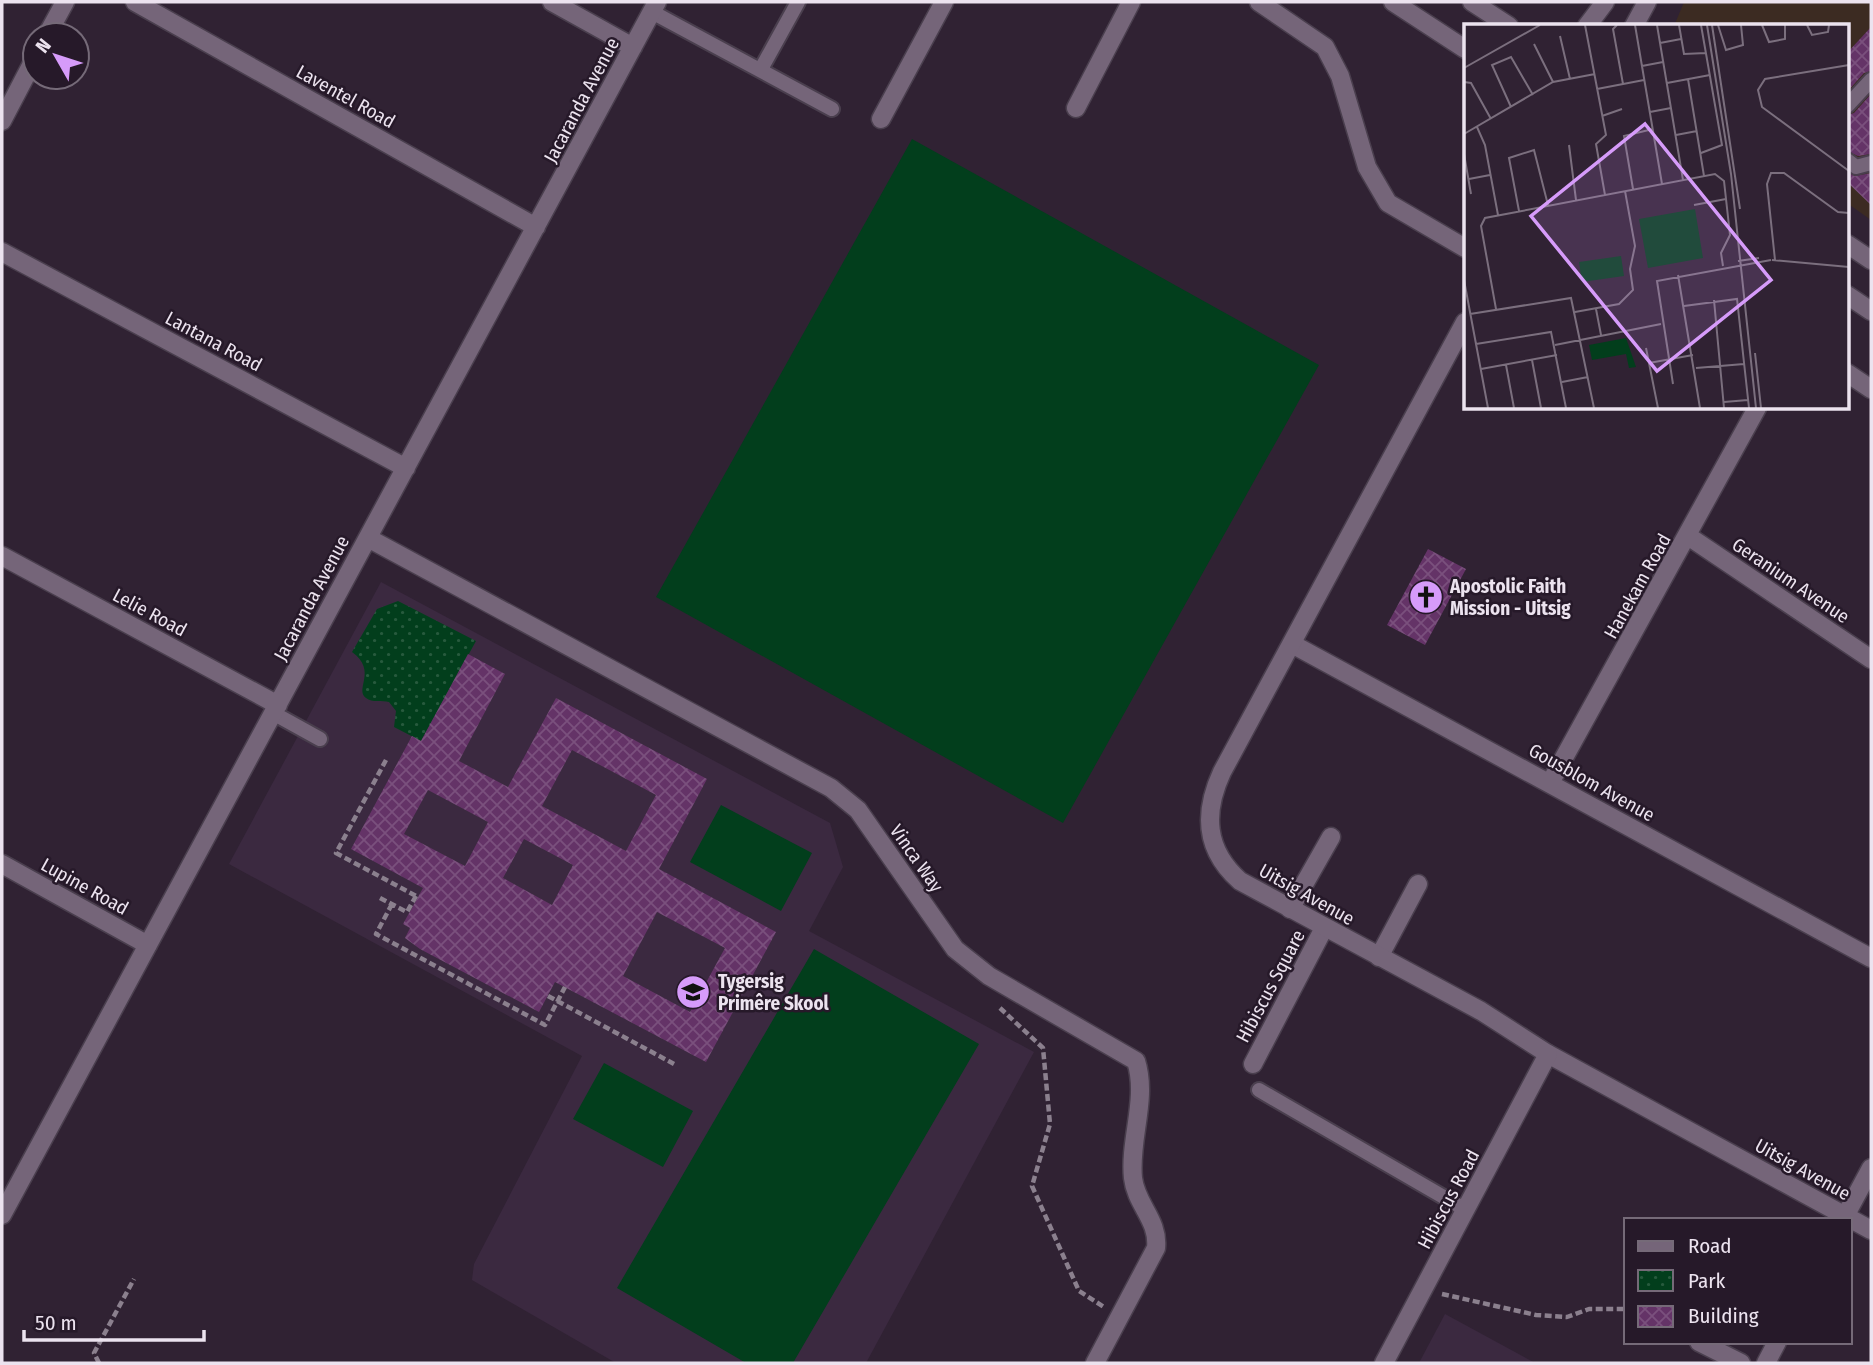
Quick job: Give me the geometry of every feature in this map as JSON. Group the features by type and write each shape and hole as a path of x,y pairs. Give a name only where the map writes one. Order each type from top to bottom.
{"street":[{"path":"55,21 65,2"},
{"name":"Laventel Road","path":"135,2 536,227"},
{"path":"552,2 633,47"},
{"path":"881,119 944,2"},
{"path":"1076,108 1130,2"},
{"path":"1259,2 1325,47 1340,76 1367,167 1388,203 1464,247"},
{"path":"1393,2 1464,48"},
{"path":"1472,2 1506,24"},
{"path":"1588,24 1605,2"},
{"path":"1635,24 1647,2"},
{"name":"Jacaranda Avenue","path":"2,1214 654,7"},
{"path":"2,121 21,85"},
{"path":"1848,245 1871,260"},
{"name":"Lantana Road","path":"2,252 406,468"},
{"path":"1848,296 1871,311"},
{"name":"Uitsig Avenue","path":"1464,324 1222,772 1212,795 1208,822 1219,857 1230,872 1290,909 1515,1030 1548,1054 1844,1218"},
{"path":"1848,374 1871,389"},
{"name":"Hanekam Road","path":"1550,783 1756,410"},
{"name":"Geranium Avenue","path":"1688,536 1871,659"},
{"name":"Vinca Way","path":"368,538 831,788 858,810 955,949 989,976 1136,1061 1142,1085 1132,1162 1134,1182 1158,1233 1156,1248 1095,1363"},
{"name":"Lelie Road","path":"2,556 275,709"},
{"name":"Gousblom Avenue","path":"1292,644 1871,958"},
{"path":"1290,909 1331,837"},
{"name":"Lupine Road","path":"2,864 148,945"},
{"path":"1379,957 1418,884"},
{"name":"Hibiscus Square","path":"1253,1064 1324,928"},
{"name":"Hibiscus Road","path":"1384,1363 1548,1054"},
{"path":"1844,1218 1871,1168"},
{"path":"2,1176 18,1184"},
{"name":"Uitsig Avenue","path":"1852,1222 1871,1230"},
{"path":"1703,1344 1741,1363"},
{"path":"1766,1363 1776,1344"}],"lane":[{"path":"761,69 798,2"},
{"path":"654,7 832,109"},
{"path":"1848,105 1871,80"},
{"path":"1848,161 1856,166 1871,163"},
{"path":"275,709 320,739"},
{"path":"1259,1090 1466,1210"}],"path":[{"path":"380,898 407,912 417,897 336,853 386,760"},
{"path":"392,904 376,934 545,1025 565,987"},
{"path":"989,976 997,1006 1043,1048 1050,1124 1032,1186 1079,1292 1119,1317"},
{"path":"548,996 674,1064"},
{"path":"99,1363 94,1353 134,1279"},
{"path":"1425,1290 1536,1315 1567,1317 1589,1309 1624,1309"}],"shaded area":[{"path":"1684,2 1871,2 1871,220 1848,204 1848,24 1675,24"},
{"name":"Tygersig Primêre Skool","path":"381,582 830,823 843,867 809,931 1034,1052 866,1363 616,1363 472,1280 474,1264 582,1056 229,864"},
{"path":"1445,1314 1535,1363 1419,1363"}],"green space":[{"path":"912,139 1319,365 1063,823 656,597"},
{"path":"398,601 476,641 421,741 394,727 396,711 389,702 366,698 362,690 365,673 363,666 352,652 377,609"},
{"path":"721,805 812,853 781,911 690,862"},
{"path":"814,949 979,1044 793,1363 746,1363 617,1288"},
{"path":"604,1063 693,1111 663,1167 573,1119"}],"building":[{"path":"1871,27 1871,71 1864,73 1848,91 1848,52"},
{"path":"1871,94 1871,154 1858,156 1848,151 1848,115 1854,113"},
{"path":"1848,172 1855,176 1871,173 1871,205 1848,183"},
{"name":"Apostolic Faith Mission - Uitsig","path":"1428,549 1466,569 1425,645 1387,625"},
{"path":"468,654 505,674 459,761 508,787 556,698 707,779 659,869 776,932 706,1062 555,982 539,1012 420,949 405,938 410,928 403,924 423,888 351,849 412,736 421,741","holes":["572,750 656,795 626,851 542,806","428,790 488,822 465,866 404,834","524,839 573,865 552,905 503,878","657,912 725,948 690,1012 623,976"]}],"place":[{"name":"Apostolic Faith Mission - Uitsig","path":"1426,597"},
{"name":"Tygersig Primêre Skool","path":"693,992"}]}
